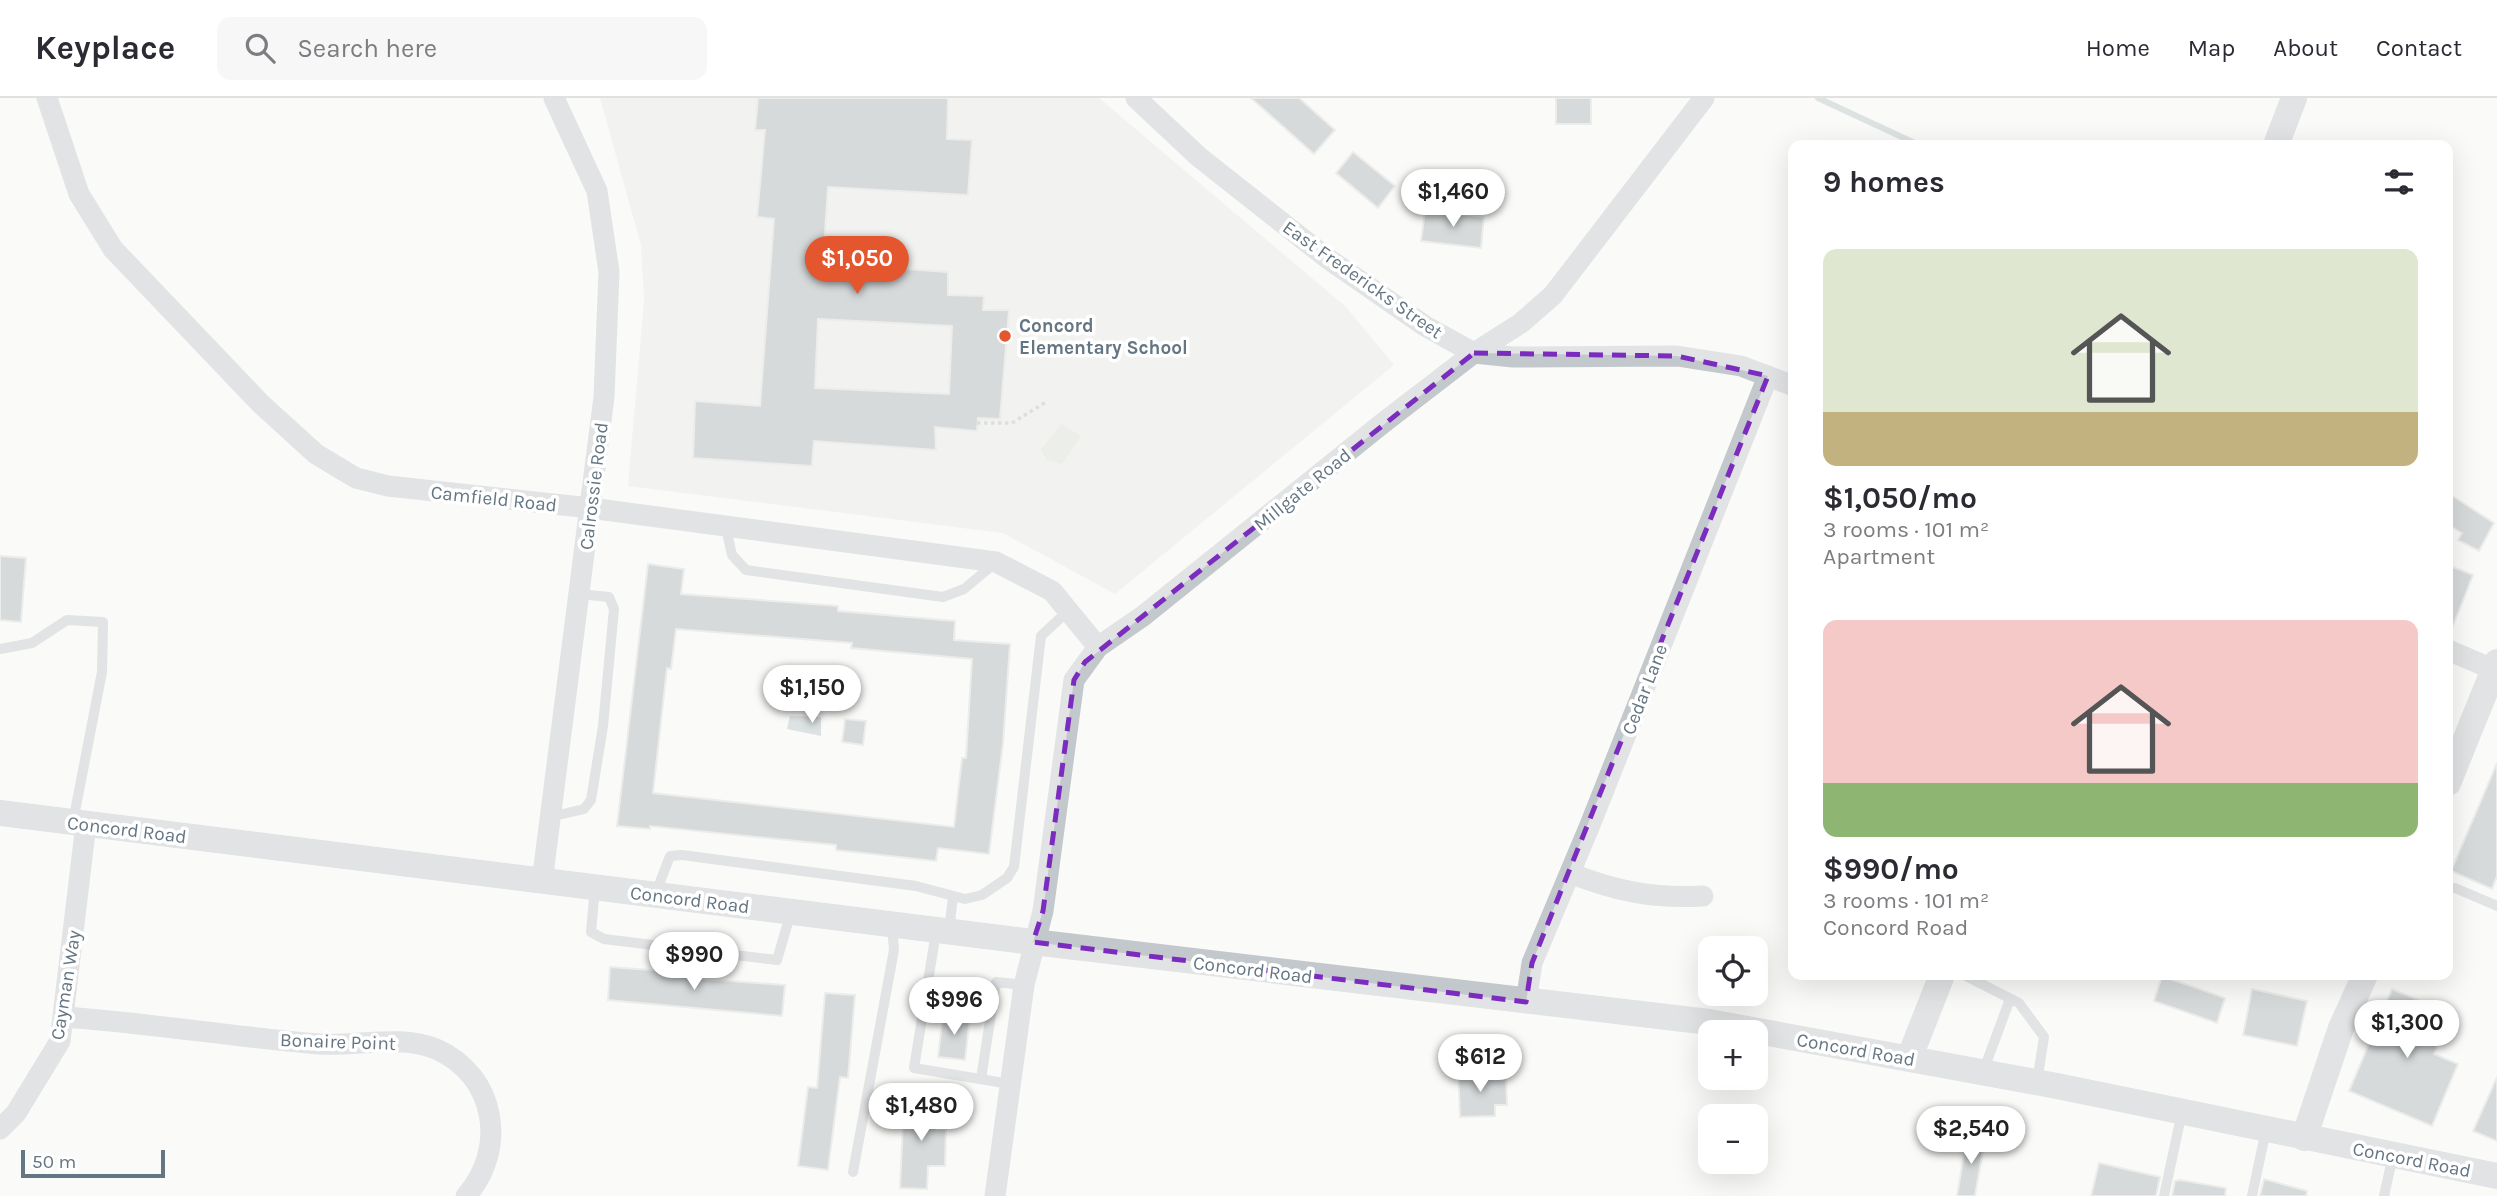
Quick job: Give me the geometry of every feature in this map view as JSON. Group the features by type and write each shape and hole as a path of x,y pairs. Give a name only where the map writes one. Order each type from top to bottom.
{"street":[{"name":"Camfield Road","path":"47,98 79,194 114,249 261,404 316,454 356,478 388,486 590,508 996,562 1052,591 1070,609 1098,646"},
{"name":"Calrossie Road","path":"542,881 604,397 609,272 597,191 554,98"},
{"name":"East Fredericks Street","path":"1136,98 1199,157 1327,258 1425,326 1474,354 1513,357 1677,356 1741,366 1788,384"},
{"name":"Millgate Road","path":"995,1196 1024,985 1043,911 1074,680 1098,646 1143,616 1474,354 1521,323 1553,295 1704,98"},
{"path":"2278,140 2294,98"},
{"name":"Cedar Lane","path":"1526,1002 1532,963 1768,376"},
{"path":"2453,652 2496,668 2453,771"},
{"name":"Concord Road","path":"0,813 892,925 1709,1022 2037,1082 2497,1176"},
{"name":"Cayman Way","path":"0,1129 16,1113 60,1041 79,823"},
{"path":"1570,873 1611,889 1643,896 1703,896"},
{"path":"1909,1059 1940,980"},
{"path":"2304,1138 2341,1028 2363,980"},
{"name":"Bonaire Point","path":"64,1017 321,1044 412,1043 436,1049 456,1061 473,1078 491,1119 492,1141 488,1162 478,1182 466,1196"}],"lane":[{"path":"726,528 732,555 746,570 943,597 964,589 996,562"},
{"path":"550,817 584,809 591,800 604,714 614,609 610,597 579,594"},
{"path":"655,895 670,856 682,855 916,886 965,899 982,895 1007,878 1014,867 1041,636 1070,609"},
{"path":"0,649 32,643 67,620 103,622 102,673 79,823"},
{"path":"595,887 591,932 604,939 777,960 791,912"},
{"path":"2455,888 2497,906"},
{"path":"953,897 943,930 914,1068 1010,1084"},
{"path":"853,1172 894,950 892,925"},
{"path":"1974,980 2019,1003 2044,1037 2037,1082"},
{"path":"981,1079 996,982 1024,985"},
{"path":"1983,1072 2010,999"},
{"path":"2164,1196 2182,1112"},
{"path":"2252,1196 2266,1130"},
{"path":"2384,1196 2393,1155"}],"path":[{"path":"978,423 1012,423 1046,402"}],"highlighted area":[{"path":"1474,353 1677,356 1768,376 1532,963 1526,1002 1033,942 1043,911 1074,680 1085,662 1383,423"}],"shaded area":[{"name":"Concord Elementary School","path":"600,98 1099,98 1346,307 1394,365 1115,594 1003,533 628,486 644,301 641,245"},
{"path":"1061,424 1081,436 1062,464 1047,460 1041,450"},
{"path":"790,716 821,717 821,736 787,729"}],"building":[{"path":"758,98 948,98 947,139 972,140 968,195 828,187 823,263 948,272 948,295 984,296 983,310 1009,310 1000,419 978,418 977,431 935,427 936,450 814,441 812,466 693,458 695,401 760,406 774,219 757,217 765,130 755,130","holes":["818,319 952,326 949,394 815,388"]},
{"path":"1251,98 1299,98 1335,130 1314,154"},
{"path":"1556,98 1591,98 1591,124 1556,124"},
{"path":"1353,152 1395,186 1378,208 1336,173"},
{"path":"1425,210 1484,217 1481,248 1421,241"},
{"path":"2453,496 2494,523 2479,551 2458,540 2462,533 2453,528"},
{"path":"0,556 26,558 21,622 0,620"},
{"path":"648,564 684,569 681,594 838,606 838,611 955,621 954,640 1010,644 1003,744 989,854 938,848 936,861 836,850 836,845 650,826 650,829 617,826","holes":["676,629 852,643 851,648 972,659 966,758 962,758 954,827 653,793 667,668 671,669"]},
{"path":"2453,567 2473,575 2453,626"},
{"path":"845,719 866,721 863,745 842,742"},
{"path":"2497,763 2497,876 2492,889 2453,872"},
{"path":"610,967 692,973 691,978 785,985 782,1016 608,1000"},
{"path":"2161,980 2173,980 2225,998 2217,1023 2154,1001"},
{"path":"2252,989 2307,1001 2297,1046 2243,1035"},
{"path":"2392,989 2451,1014 2434,1054 2458,1064 2432,1126 2349,1091"},
{"path":"825,993 855,995 848,1078 840,1077 828,1170 798,1166 808,1087 817,1088"},
{"path":"943,1014 970,1017 965,1060 938,1057"},
{"path":"1458,1069 1482,1069 1482,1078 1506,1078 1507,1105 1495,1105 1495,1116 1460,1117"},
{"path":"2497,1077 2497,1141 2473,1131"},
{"path":"904,1100 938,1101 937,1129 946,1129 945,1166 928,1166 927,1189 900,1188"},
{"path":"1967,1135 1985,1138 1975,1196 1957,1196"},
{"path":"2099,1163 2160,1177 2156,1196 2091,1196"},
{"path":"2264,1179 2307,1191 2306,1196 2260,1196"},
{"path":"2175,1181 2226,1188 2225,1196 2172,1196"}],"waterway":[{"path":"1818,98 1908,140"}],"place":[{"name":"Concord Elementary School","path":"1005,336"}]}
